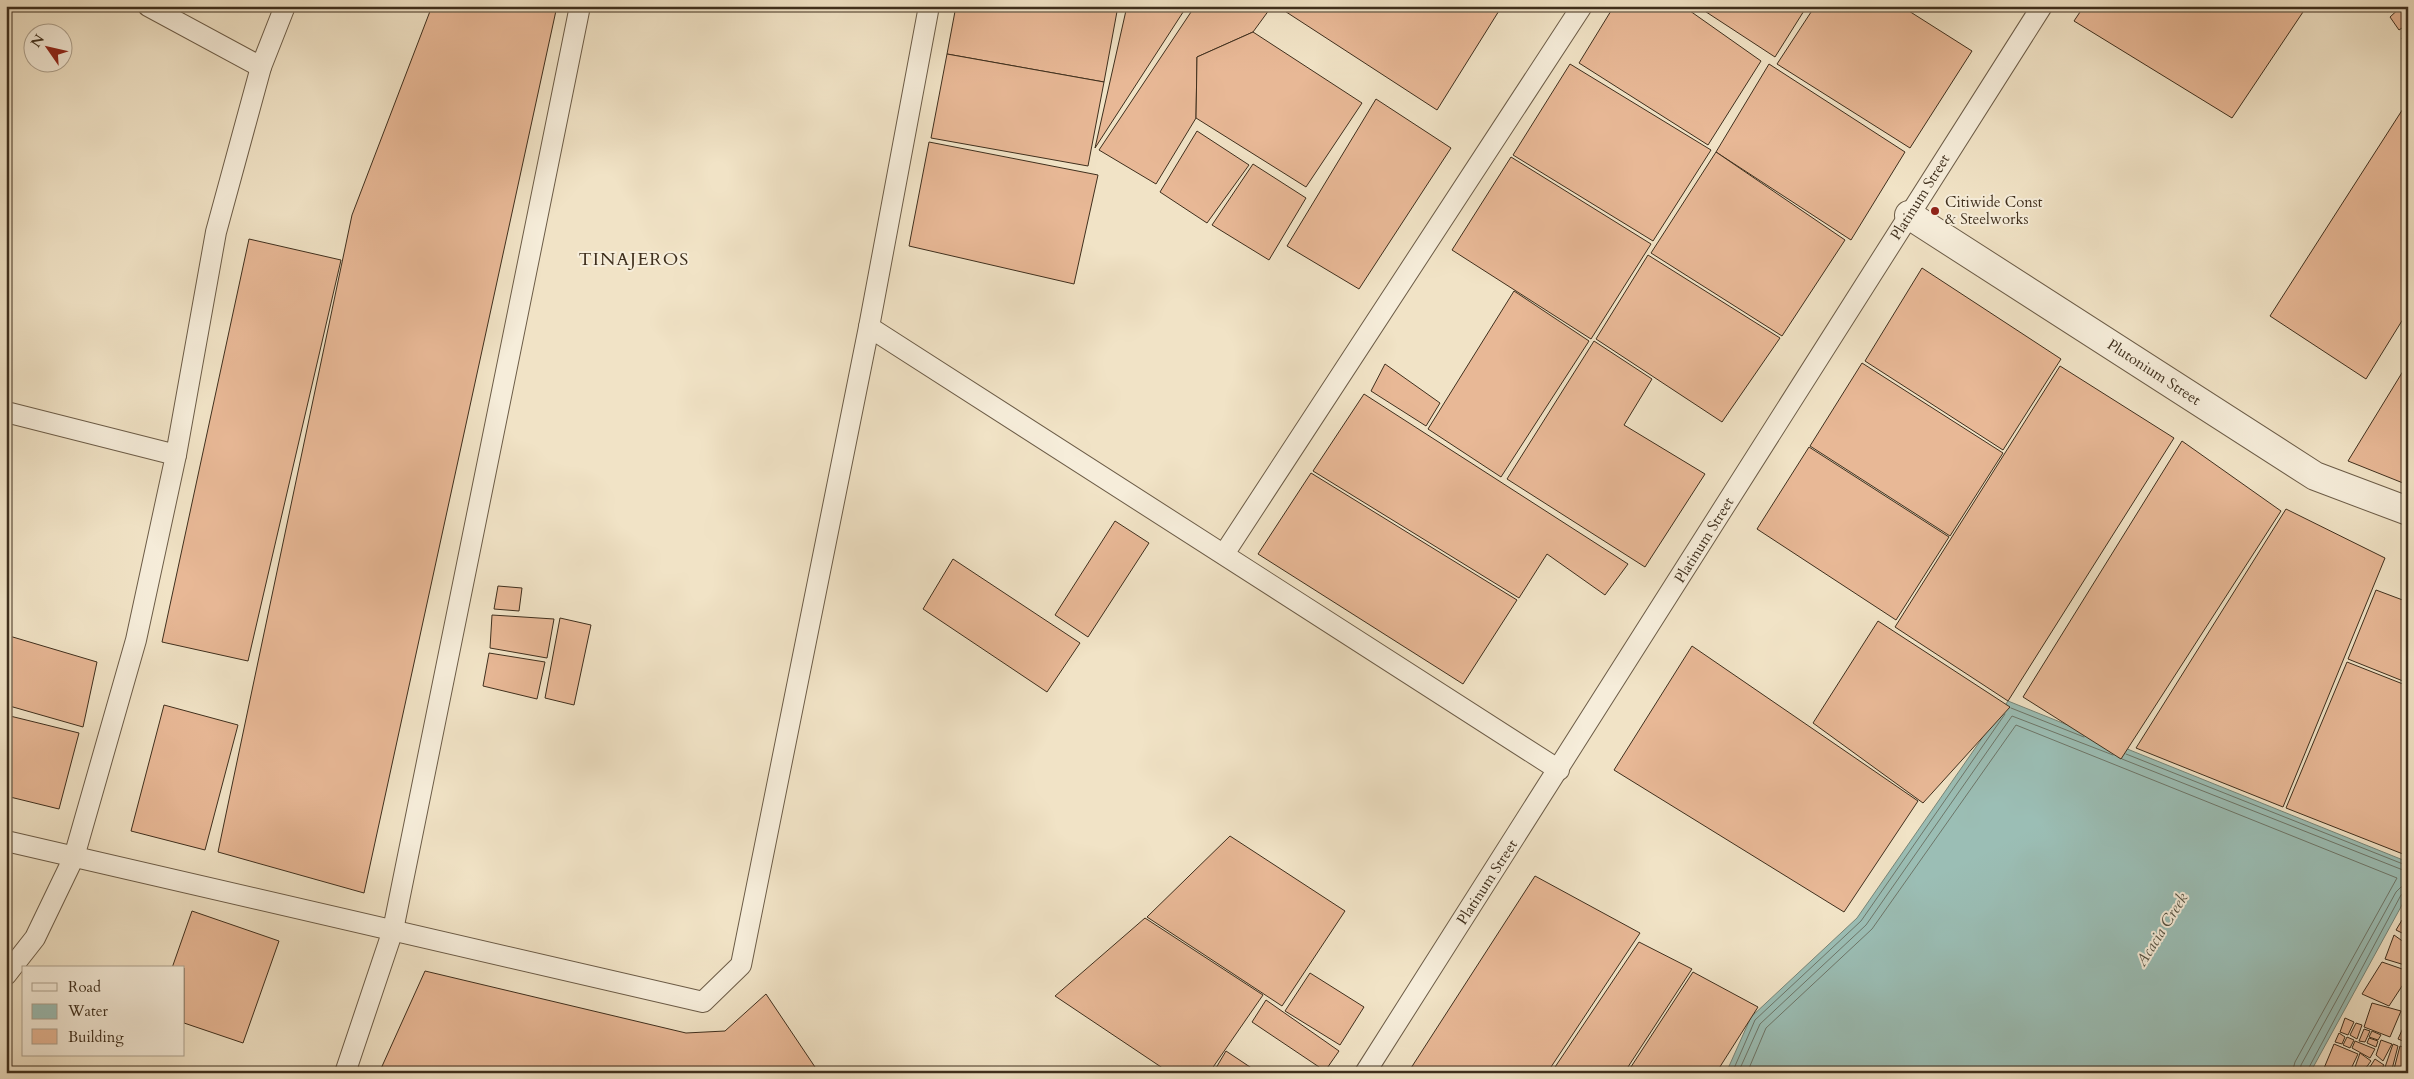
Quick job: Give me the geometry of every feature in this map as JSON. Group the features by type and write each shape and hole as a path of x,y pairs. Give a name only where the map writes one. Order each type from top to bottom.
{"street":[{"name":"Plutonium Street","path":"1909,215 2315,476 2408,511"}],"lane":[{"path":"148,6 261,67"},
{"path":"6,975 35,938 74,856 136,640 176,455 216,232 261,67 285,6"},
{"path":"345,1073 393,930 580,6"},
{"path":"6,841 703,1002 741,965 869,327 929,6"},
{"path":"1224,554 1582,6"},
{"name":"Platinum Street","path":"1366,1073 2042,6"},
{"path":"869,327 1558,770"},
{"path":"6,412 176,455"}],"water":[{"name":"Acacia Creek","path":"2008,701 2408,862 2408,894 2310,1073 1726,1073 1751,1017 1857,918"}],"building":[{"path":"432,6 557,6 364,893 218,852 352,215"},
{"path":"956,6 1118,6 1104,82 947,54"},
{"path":"1127,6 1187,6 1095,148"},
{"path":"1195,6 1272,6 1253,32 1197,57 1196,118 1156,184 1099,150"},
{"path":"1277,6 1502,6 1437,110"},
{"path":"1614,6 1683,6 1761,61 1708,145 1579,63"},
{"path":"1697,6 1807,6 1775,57"},
{"path":"1815,6 1901,6 1972,51 1910,148 1777,64"},
{"path":"2084,6 2307,6 2232,118 2074,21"},
{"path":"2383,6 2394,6 2387,12"},
{"path":"2402,6 2408,6 2408,24 2399,30 2390,17"},
{"path":"1253,32 1362,103 1306,187 1196,118 1197,57"},
{"path":"2408,33 2408,49 2402,38"},
{"path":"947,54 1104,82 1088,166 931,138"},
{"path":"1570,64 1711,150 1653,241 1513,155"},
{"path":"1769,64 1905,152 1851,240 1716,152"},
{"path":"1376,99 1451,148 1359,289 1287,246"},
{"path":"2408,101 2408,311 2366,379 2270,316"},
{"path":"1197,131 1249,165 1207,223 1160,192"},
{"path":"929,142 1098,175 1074,284 909,246"},
{"path":"1716,152 1845,240 1782,336 1651,253"},
{"path":"1511,157 1651,244 1591,339 1452,250"},
{"path":"1253,164 1306,198 1269,260 1212,225"},
{"path":"249,239 341,260 248,661 162,642"},
{"path":"1648,255 1780,338 1722,422 1596,339"},
{"path":"1922,268 2061,359 2003,450 1865,361"},
{"path":"1514,291 1589,341 1501,477 1428,429"},
{"path":"1594,341 1652,379 1624,425 1705,474 1645,567 1507,479"},
{"path":"1862,363 2003,453 1950,536 1810,446"},
{"path":"2408,363 2408,485 2348,461"},
{"path":"1385,364 1440,403 1426,426 1371,391"},
{"path":"2060,366 2174,438 2008,701 1895,627"},
{"path":"1364,394 1628,564 1605,595 1547,554 1519,598 1313,471"},
{"path":"2182,441 2281,511 2121,759 2023,697"},
{"path":"1809,447 1949,537 1896,620 1757,529"},
{"path":"1311,473 1517,600 1463,684 1258,554"},
{"path":"2286,509 2385,558 2283,807 2136,748"},
{"path":"1115,521 1149,543 1088,637 1055,615"},
{"path":"953,559 1080,643 1047,692 923,609"},
{"path":"498,586 522,588 519,611 494,609"},
{"path":"2376,590 2408,602 2408,683 2348,659"},
{"path":"492,615 554,619 547,658 490,648"},
{"path":"560,618 591,625 574,705 545,698"},
{"path":"1878,621 2010,707 1923,803 1813,723"},
{"path":"6,635 97,662 83,727 6,705"},
{"path":"1692,646 1918,801 1844,912 1614,770"},
{"path":"489,653 545,662 537,699 483,686"},
{"path":"2347,662 2408,686 2408,856 2286,808"},
{"path":"164,705 238,725 205,850 131,831"},
{"path":"6,715 79,733 59,809 6,796"},
{"path":"1230,836 1345,911 1282,1006 1147,917"},
{"path":"1535,876 1640,933 1547,1073 1417,1073 1411,1068"},
{"path":"192,911 279,941 243,1043 185,1023 185,966 173,966"},
{"path":"1145,918 1263,995 1209,1073 1170,1073 1055,996"},
{"path":"2402,920 2408,924 2408,936 2396,930"},
{"path":"2394,935 2408,945 2408,966 2385,959"},
{"path":"1639,942 1692,969 1624,1073 1551,1073"},
{"path":"2382,962 2408,971 2408,981 2404,983 2389,1006 2362,994"},
{"path":"425,971 686,1033 725,1031 766,994 819,1073 379,1073"},
{"path":"1693,972 1758,1007 1716,1073 1627,1073"},
{"path":"1310,973 1364,1007 1340,1045 1285,1011"},
{"path":"1266,1000 1339,1051 1325,1071 1252,1022"},
{"path":"2372,1003 2401,1011 2390,1037 2364,1027"},
{"path":"2408,1017 2408,1043 2398,1039"},
{"path":"2345,1018 2354,1022 2348,1035 2340,1032"},
{"path":"2356,1023 2362,1025 2357,1039 2350,1035"},
{"path":"2364,1029 2370,1031 2365,1042 2359,1041"},
{"path":"2372,1031 2381,1035 2378,1040 2369,1037"},
{"path":"2339,1033 2345,1037 2342,1044 2335,1042"},
{"path":"2347,1037 2354,1040 2350,1048 2343,1045"},
{"path":"2369,1038 2378,1041 2376,1047 2367,1043"},
{"path":"2381,1040 2392,1044 2383,1061 2376,1055"},
{"path":"2355,1041 2375,1049 2370,1058 2352,1048"},
{"path":"2334,1044 2358,1054 2349,1073 2322,1073"},
{"path":"2393,1044 2398,1046 2391,1073 2383,1073"},
{"path":"2400,1046 2408,1049 2408,1073 2393,1073"},
{"path":"1226,1051 1259,1073 1213,1073"},
{"path":"2360,1053 2371,1061 2362,1073 2354,1070"},
{"path":"2375,1059 2384,1065 2379,1073 2366,1073"}],"place":[{"name":"Citiwide Const & Steelworks","path":"1935,211"}],"district":[{"name":"TINAJEROS","path":"634,259"}]}
